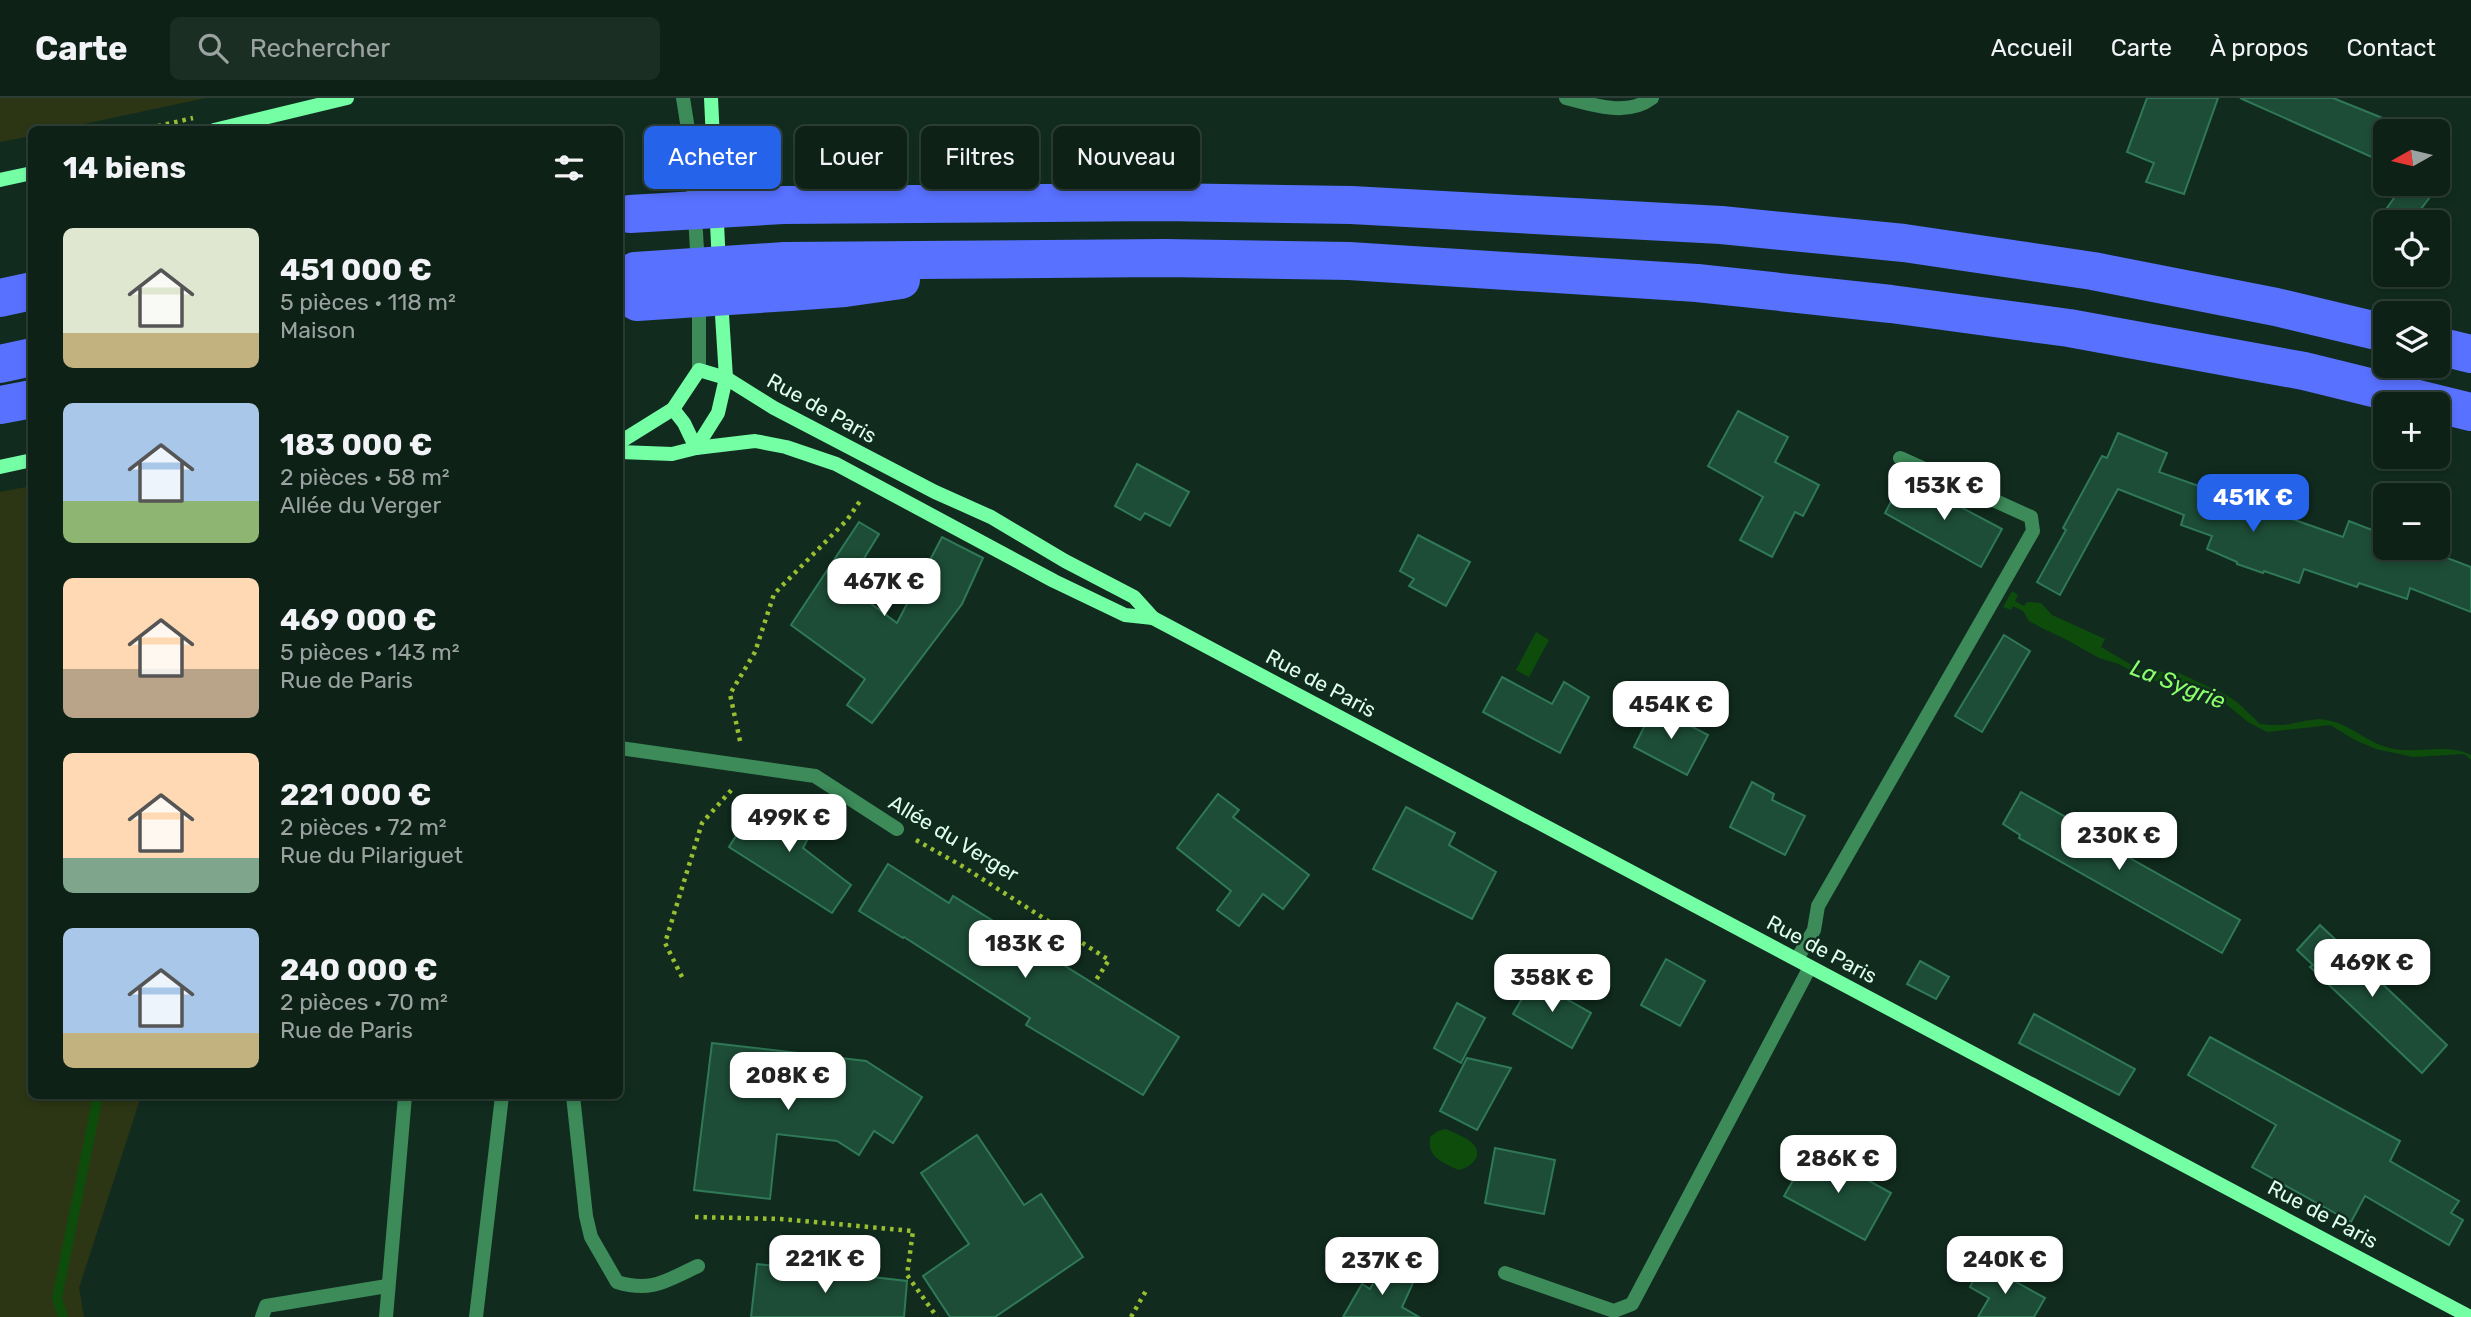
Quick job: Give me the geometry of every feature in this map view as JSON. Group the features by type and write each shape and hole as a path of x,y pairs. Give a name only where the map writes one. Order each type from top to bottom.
{"highway":[{"path":"625,215 783,205 1161,202 1351,205 1721,225 1904,243 2093,271 2276,307 2373,330"},
{"path":"628,287 1052,260 1165,258 1349,261 1697,283 1891,304 2069,328 2304,370 2471,412"},
{"path":"0,298 28,292"},
{"path":"2450,349 2471,354"},
{"path":"0,364 28,358"},
{"path":"0,405 28,400"}],"street":[{"path":"231,126 347,98"},
{"path":"623,440 673,409 699,370 701,324 691,148 682,98"},
{"path":"696,448 718,413 726,378 712,98"},
{"path":"1566,98 1610,109 1643,105 1652,98"},
{"path":"0,180 28,174"},
{"name":"Rue de Paris","path":"699,370 726,378 774,408 935,492 990,517 1134,597 1153,618 2470,1317"},
{"path":"673,409 684,423 696,448"},
{"name":"Rue de Paris","path":"623,452 672,454 696,448 755,441 786,447 836,464 1054,581 1125,615 1153,618"},
{"path":"1797,959 1814,930 1818,906 2033,531 2031,517 1900,458"},
{"path":"0,467 28,461"},
{"path":"926,511 935,492"},
{"path":"1054,581 1065,561"},
{"name":"Allée du Verger","path":"623,748 815,776 897,829"},
{"path":"1506,1273 1614,1311 1632,1304 1810,967"},
{"path":"386,1317 405,1099"},
{"path":"476,1317 502,1099"},
{"path":"573,1099 586,1216 591,1237 617,1282 636,1288 659,1284 698,1266"},
{"path":"262,1317 265,1306 387,1286"}],"path":[{"path":"682,977 665,943 702,823 736,784 741,747 730,694 755,652 774,594 847,520"},
{"name":"Allée du Verger","path":"897,829 962,866 1110,960 1094,983"},
{"path":"695,1217 781,1219 913,1231 907,1275 937,1317"},
{"path":"1131,1317 1147,1289"}],"shaded area":[{"path":"0,98 206,98 74,126 28,126 28,137 0,142"},
{"path":"28,487 28,1099 140,1099 79,1288 84,1317 0,1317 0,492"},
{"path":"2012,591 2018,595 2015,601 2024,606 2027,602 2041,603 2052,615 2105,639 2101,647 2140,670 2179,673 2226,695 2260,724 2282,725 2325,720 2340,724 2390,748 2454,750 2471,755 2471,760 2464,754 2413,757 2376,749 2330,725 2267,732 2206,692 2187,684 2146,680 2119,664 2099,658 2029,621 2023,611 2013,606 2011,610 2003,607"},
{"path":"1536,632 1549,640 1529,677 1516,670"},
{"path":"1446,1129 1467,1139 1476,1148 1477,1156 1468,1167 1458,1170 1442,1162 1431,1150 1430,1137"}],"building":[{"path":"2147,98 2218,98 2184,194 2146,182 2154,163 2127,152"},
{"path":"2240,98 2333,98 2385,119 2373,119 2373,158"},
{"path":"2395,196 2431,196 2420,210 2386,210"},
{"path":"1738,411 1788,437 1775,462 1819,485 1803,516 1795,512 1772,557 1740,540 1763,497 1708,466"},
{"path":"2118,433 2167,453 2159,472 2343,537 2349,521 2373,530 2373,560 2450,559 2471,567 2471,612 2410,588 2407,599 2359,583 2357,587 2304,569 2299,583 2237,564 2207,549 2212,536 2181,525 2184,515 2118,489 2060,595 2037,582 2102,456 2107,458"},
{"path":"1137,464 1189,492 1170,526 1145,513 1140,520 1115,506"},
{"path":"1904,477 2002,529 1981,567 1885,513"},
{"path":"859,522 879,534 847,586 897,623 942,537 983,558 962,604 872,723 847,705 865,679 791,625"},
{"path":"1418,535 1470,562 1446,606 1409,586 1414,579 1400,571"},
{"path":"2004,635 2030,651 1982,732 1955,716"},
{"path":"1502,677 1552,704 1564,682 1589,697 1560,753 1483,712"},
{"path":"1654,707 1708,735 1687,775 1634,747"},
{"path":"1752,782 1774,794 1772,800 1805,816 1785,855 1730,827"},
{"path":"2021,792 2130,853 2128,857 2240,920 2222,953 2019,838 2020,835 2003,824"},
{"path":"1218,794 1239,810 1233,817 1309,875 1283,909 1263,894 1239,926 1217,910 1231,891 1177,848"},
{"path":"756,804 786,806 815,825 803,848 851,885 832,913 729,847"},
{"path":"1406,807 1455,833 1449,845 1496,872 1472,919 1373,869"},
{"path":"888,864 949,903 953,896 1179,1037 1143,1095 1026,1025 1030,1018 859,911"},
{"path":"2320,925 2447,1045 2422,1073 2310,967 2313,965 2297,950"},
{"path":"1666,959 1705,981 1680,1026 1641,1005"},
{"path":"1920,961 1949,977 1936,999 1907,984"},
{"path":"1533,980 1591,1013 1572,1048 1513,1014"},
{"path":"1457,1003 1485,1018 1461,1063 1434,1048"},
{"path":"2034,1014 2135,1069 2119,1095 2019,1043"},
{"path":"2210,1037 2400,1141 2390,1161 2459,1201 2451,1213 2463,1220 2449,1245 2365,1196 2351,1222 2252,1167 2276,1125 2188,1075"},
{"path":"712,1043 866,1061 922,1097 893,1143 874,1131 859,1155 837,1141 777,1134 770,1199 694,1190"},
{"path":"1467,1058 1511,1068 1477,1130 1440,1111"},
{"path":"977,1135 1024,1205 1041,1194 1083,1257 995,1317 950,1317 923,1276 969,1244 921,1173"},
{"path":"1495,1148 1555,1160 1544,1214 1485,1203"},
{"path":"1811,1149 1891,1193 1865,1240 1784,1196"},
{"path":"1982,1263 2045,1298 2034,1317 1978,1317 1989,1298 1970,1287"},
{"path":"757,1264 907,1281 904,1317 751,1317"},
{"path":"1383,1265 1413,1283 1402,1307 1419,1317 1343,1317 1362,1284 1370,1289"}],"waterway":[{"path":"63,1317 57,1298 97,1099"}],"water label":[{"name":"La Sygrie","path":"2178,684"}]}
